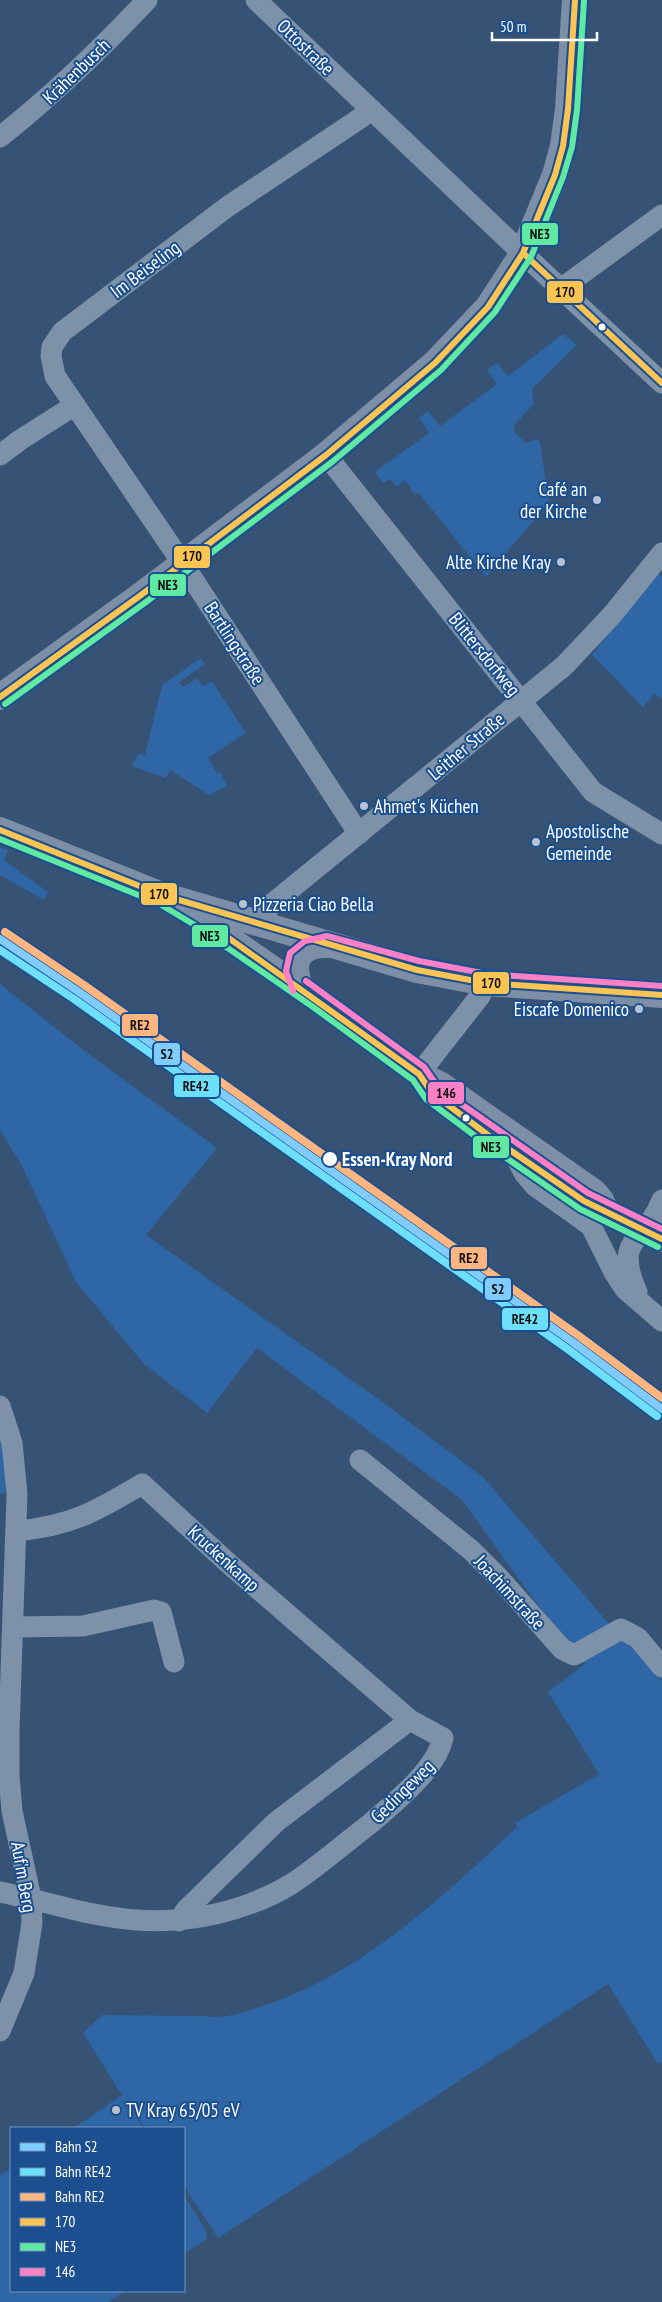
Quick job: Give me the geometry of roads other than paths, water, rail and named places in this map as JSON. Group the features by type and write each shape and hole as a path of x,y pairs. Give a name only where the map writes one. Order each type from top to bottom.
{"main road":[{"path":"3,687 183,564 326,455 435,363 488,306 523,252 547,198 563,146 568,109 575,0"},
{"path":"0,830 162,895 248,925 417,970 486,984 662,995"},
{"path":"162,895 205,922 301,988 419,1074 441,1085 594,1192 601,1200 606,1212"},
{"path":"248,925 301,988"},
{"path":"301,988 295,971 297,958 308,949 327,945"},
{"path":"419,1074 432,1093 584,1201 652,1234"}],"street":[{"name":"Krähenbusch","path":"0,137 38,107 87,62 147,0"},
{"name":"Ottostraße","path":"256,0 662,382"},
{"name":"Im Beiseling","path":"75,405 55,376 52,366 52,347 62,332 227,207 362,117 371,109"},
{"path":"562,288 662,215"},
{"path":"0,455 75,405"},
{"name":"Bartlingstraße","path":"75,405 183,564 359,834"},
{"name":"Blittersdorfweg","path":"326,455 593,792 662,834"},
{"name":"Leither Straße","path":"248,925 564,666 581,649 662,553"},
{"path":"419,1074 480,996 486,984"},
{"path":"513,1152 524,1173 535,1186 591,1226 614,1272 625,1289 662,1320"},
{"path":"643,1304 629,1274 627,1262 632,1244 652,1234 654,1216 662,1200"},
{"path":"606,1212 624,1278 643,1304"},
{"name":"Auf'm Berg","path":"0,1406 10,1435 16,1464 16,1531 7,1586 12,1627 8,1732 9,1775 18,1846 30,1898 32,1923 24,1972 0,2031"},
{"name":"Joachimstraße","path":"360,1460 471,1550 500,1579 562,1649 574,1654 621,1629 638,1638 662,1667"},
{"name":"Kruckenkamp","path":"16,1531 66,1524 108,1505 142,1484 234,1569 410,1720"},
{"path":"12,1627 83,1626 154,1610 161,1612 164,1619 174,1662"},
{"path":"179,1921 186,1910 276,1822 410,1720"},
{"name":"Gedingeweg","path":"0,1892 100,1915 136,1920 179,1921 207,1917 242,1906 292,1883 335,1852 386,1810 432,1765 441,1751 443,1738 410,1720"}],"rail line":[{"name":"RE2","path":"5,932 84,985 579,1336 662,1398"},
{"name":"S2","path":"0,939 79,992 574,1343 662,1409"},
{"name":"RE42","path":"0,950 74,999 569,1350 657,1416"}],"place":[{"name":"Café an der Kirche","path":"597,500"},
{"name":"Alte Kirche Kray","path":"561,562"},
{"name":"Ahmet's Küchen","path":"364,806"},
{"name":"Apostolische Gemeinde","path":"536,842"},
{"name":"Pizzeria Ciao Bella","path":"243,904"},
{"name":"Eiscafe Domenico","path":"639,1009"},
{"name":"Essen-Kray Nord","path":"330,1159"},
{"name":"TV Kray 65/05 eV","path":"116,2110"}]}
